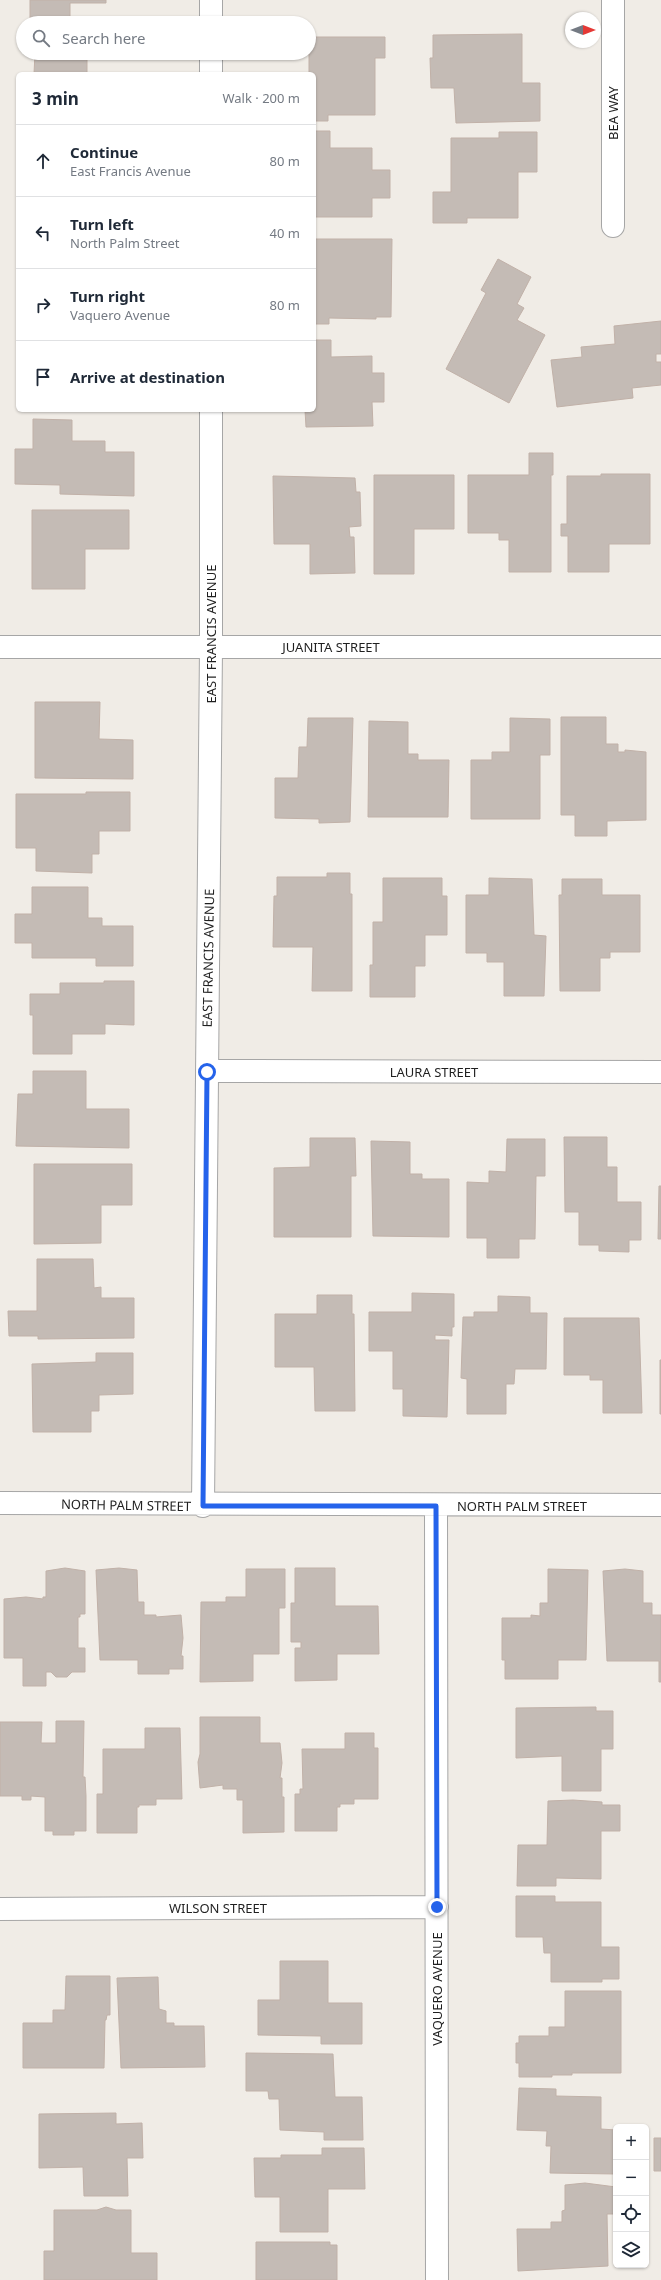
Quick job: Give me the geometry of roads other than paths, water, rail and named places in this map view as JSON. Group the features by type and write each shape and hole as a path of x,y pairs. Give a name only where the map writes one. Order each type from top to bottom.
{"street":[{"path":"211,0 211,16"},
{"name":"BEA WAY","path":"613,0 613,226"},
{"path":"211,60 211,72"},
{"name":"EAST FRANCIS AVENUE","path":"203,1506 211,647 211,412"},
{"name":"JUANITA STREET","path":"0,647 661,646"},
{"name":"LAURA STREET","path":"207,1072 661,1072"},
{"name":"NORTH PALM STREET","path":"0,1504 203,1506 661,1505"},
{"name":"VAQUERO AVENUE","path":"436,1506 437,2280"},
{"name":"WILSON STREET","path":"0,1909 437,1907"}]}
